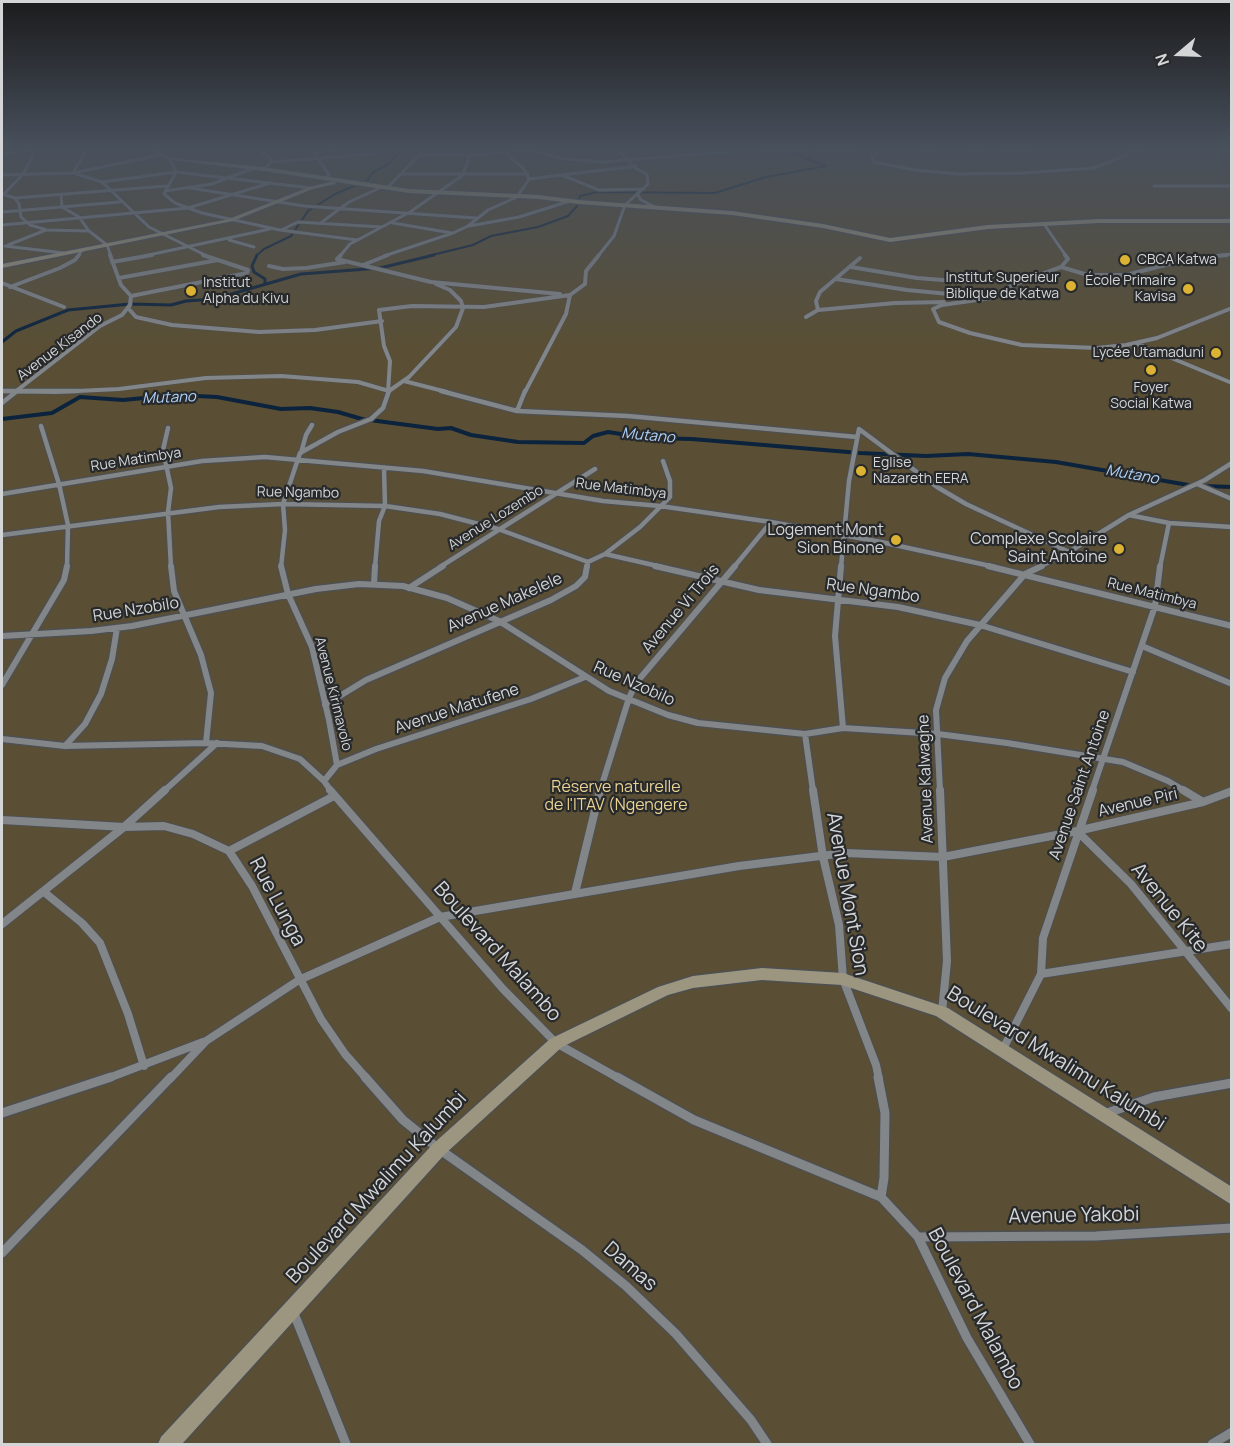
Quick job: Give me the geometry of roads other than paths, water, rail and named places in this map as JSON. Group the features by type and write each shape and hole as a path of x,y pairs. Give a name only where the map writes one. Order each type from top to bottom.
{"street":[{"path":"22,216 25,223 47,230 89,231"},
{"path":"2,225 86,216"},
{"path":"131,296 247,273 248,270 187,248 161,235 137,216"},
{"path":"218,216 280,230 357,240"},
{"path":"2,266 161,235 240,216"},
{"path":"322,222 329,216"},
{"path":"403,216 357,240 336,259 431,282 529,289 570,295"},
{"path":"459,216 476,218"},
{"path":"468,226 479,216"},
{"path":"362,265 468,226 517,216"},
{"path":"300,453 338,432 371,419 383,408 388,391 390,361 384,346 379,310 412,306 463,308 570,295 581,290 585,284 586,271 614,236 621,216"},
{"path":"758,216 890,240 952,231 1044,224 1099,221 1232,221"},
{"path":"79,217 89,231 107,245 121,285 131,296"},
{"path":"280,230 294,222 384,227"},
{"path":"393,223 453,233"},
{"path":"806,317 818,310 895,303 953,303 991,298 1015,284 1061,267 1068,259 1044,224"},
{"path":"112,262 187,248 271,228"},
{"path":"47,230 5,246 64,253"},
{"path":"227,239 254,247"},
{"path":"10,287 60,268 75,260 82,250"},
{"path":"1061,267 1088,275 1126,275 1189,259 1232,254"},
{"path":"818,310 816,301 820,292 860,258"},
{"path":"118,278 222,259"},
{"path":"268,266 283,269 306,268 346,262"},
{"path":"850,267 900,276 968,282"},
{"path":"836,279 908,290 991,298"},
{"path":"2,391 119,389 206,378 281,376 358,382 388,391 404,381 456,327 463,308 461,300 450,290 431,282"},
{"path":"2,283 64,307"},
{"path":"517,411 527,387 566,314 570,295"},
{"path":"131,296 129,305 136,317 172,325 259,332 315,330 382,321"},
{"path":"953,303 933,309 939,322 997,340 1070,348 1135,343 1157,338 1232,309"},
{"name":"Avenue Kisando","path":"2,403 100,326 122,315 129,305"},
{"path":"1135,343 1232,383"},
{"path":"404,381 517,411 628,416 857,437"},
{"name":"Avenue Kirimavolo","path":"312,425 306,435 283,504 285,530 281,567 288,594 312,647 325,705 337,765 324,781"},
{"path":"2,685 64,580 68,562 66,546 68,525 59,484 41,426"},
{"path":"168,428 163,450 171,488 168,512 174,591 201,655 211,693 207,742"},
{"path":"843,728 835,636 849,481 859,429 937,487 966,504 1068,552"},
{"name":"Rue Matimbya","path":"2,494 240,457 423,471 558,494 660,506 844,535 1024,574 1232,626"},
{"path":"588,562 605,554 640,527 670,496 670,481 663,462"},
{"path":"1024,574 1068,552 1129,515 1197,484 1232,463"},
{"path":"374,584 378,520 386,506 384,468"},
{"name":"Avenue Lozembo","path":"409,588 498,529 595,470"},
{"path":"1197,484 1232,499"},
{"name":"Rue Ngambo","path":"2,535 219,507 283,504 386,506 440,514 498,529 588,562"},
{"path":"1129,515 1169,523 1232,527"},
{"name":"Avenue Vi Trois","path":"575,892 589,830 628,698 636,683 771,522"},
{"name":"Avenue Saint Antoine","path":"1002,1051 1041,974 1043,938 1077,831 1155,606 1157,581 1169,523"},
{"name":"Rue Ngambo","path":"605,554 759,590 898,607 980,625 1133,672"},
{"name":"Avenue Makelele","path":"325,705 366,680 551,600 576,586 585,577 588,562"},
{"name":"Avenue Kalwaghe","path":"942,1012 947,961 936,710 945,678 967,640 1024,574"},
{"name":"Rue Nzobilo","path":"2,636 117,628 316,589 374,584 409,588 447,598 499,621 585,677 668,715 698,723 806,734 843,728 938,734 1102,758 1144,769 1203,802"},
{"path":"65,746 86,724 101,694 112,659 117,628"},
{"path":"1142,646 1232,684"},
{"name":"Avenue Matufene","path":"337,765 376,748 531,699 585,677"},
{"name":"Avenue Mont Sion","path":"806,734 823,857 839,925 843,979 876,1065 885,1113 884,1178 881,1197"},
{"name":"Boulevard Malambo","path":"2,738 65,746 132,746 207,742 262,746 300,759 324,781 334,796 503,989 556,1043 694,1120 881,1197 918,1237 967,1338 1030,1444"},
{"path":"2,924 124,827 217,743"},
{"name":"Avenue Piri","path":"206,1041 299,980 440,917 575,892 739,866 845,853 943,857 1077,831 1203,802 1232,792"},
{"path":"229,851 334,796"},
{"name":"Rue Lunga","path":"2,820 124,827 164,826 193,834 229,851 252,886 321,1019 345,1054 403,1120 439,1149"},
{"name":"Avenue Kite","path":"1077,831 1131,884 1232,1009"},
{"path":"44,892 82,924 100,943 128,1014 144,1066"},
{"path":"1041,974 1232,945"},
{"name":"Boulevard Mwalimu Kalumbi","path":"168,1444 293,1311 439,1149 556,1043 663,991 693,982 762,974 843,979 942,1012 1232,1197"},
{"path":"2,1113 144,1066 206,1041"},
{"path":"2,1252 206,1041"},
{"path":"1104,1114 1154,1097 1232,1083"},
{"name":"Damas","path":"439,1149 582,1250 626,1286 676,1334 751,1420 767,1444"},
{"name":"Avenue Yakobi","path":"918,1237 1096,1236 1232,1228"},
{"path":"293,1311 346,1444"},
{"path":"1212,1444 1232,1432"}],"waterway":[{"path":"257,255 264,249 291,236 304,216"},
{"path":"428,256 473,245 491,236 538,227 567,216"},
{"path":"257,255 252,266 254,272 265,279 265,284"},
{"path":"2,342 16,331 68,310 130,304 171,305 186,301 214,299 301,274 380,268 434,255"},
{"name":"Mutano","path":"2,419 52,413 80,397 123,400 176,395 217,397 281,409 310,408 338,412 362,419 438,429 451,428 471,435 518,442 584,443 593,436 608,432 646,438 692,439 860,453 926,456 968,454 1056,462 1194,486"},
{"name":"Mutano","path":"1203,486 1232,487"}],"place":[{"name":"CBCA Katwa","path":"1125,260"},
{"name":"Institut Superieur Biblique de Katwa","path":"1071,286"},
{"name":"École Primaire Kavisa","path":"1188,289"},
{"name":"Institut Alpha du Kivu","path":"191,291"},
{"name":"Lycée Utamaduni","path":"1216,353"},
{"name":"Foyer Social Katwa","path":"1151,370"},
{"name":"Eglise Nazareth EERA","path":"861,471"},
{"name":"Logement Mont Sion Binone","path":"896,540"},
{"name":"Complexe Scolaire Saint Antoine","path":"1119,549"}],"park label":[{"name":"Réserve naturelle de l'ITAV (Ngengere","path":"616,797"}]}
